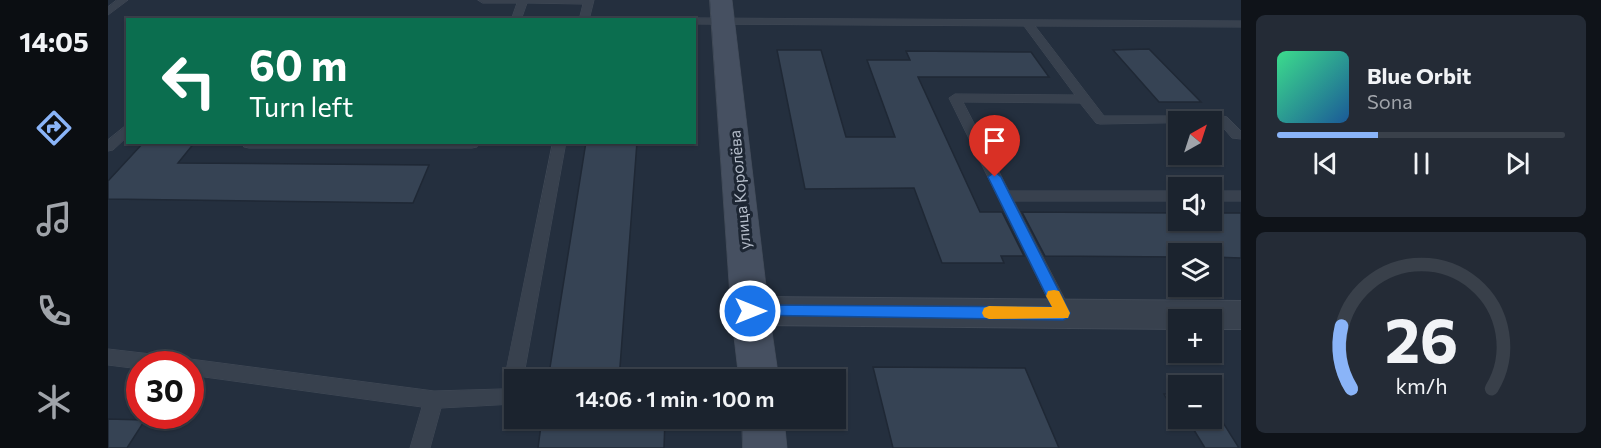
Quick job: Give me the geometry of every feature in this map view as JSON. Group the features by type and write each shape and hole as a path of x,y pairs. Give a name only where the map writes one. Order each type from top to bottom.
{"street":[{"name":"улица Королёва","path":"713,14 758,369"},
{"path":"750,311 1241,315"},
{"path":"764,429 765,448"}],"lane":[{"path":"108,12 123,0"},
{"path":"483,0 588,0 584,18"},
{"path":"517,18 523,0"},
{"path":"713,14 1027,23 1241,24"},
{"path":"1027,23 1100,120 1223,120 1237,135 1241,135"},
{"path":"1063,313 955,98 1084,99"},
{"path":"108,147 126,130"},
{"path":"249,144 472,144"},
{"path":"204,370 434,400 510,397 560,144"},
{"path":"1004,196 1168,196"},
{"path":"1222,196 1241,196"},
{"path":"108,357 126,359"},
{"path":"420,448 434,400"}],"building":[{"path":"1149,49 1201,102 1159,102 1113,50"},
{"path":"777,50 821,50 846,137 895,137 867,60 910,60 906,51 1031,52 1049,77 918,77 980,212 1002,212 1024,256 1001,256 1004,263 942,263 914,188 805,189"},
{"path":"142,144 193,144 178,163 429,165 413,203 108,199 108,181"},
{"path":"586,144 637,144 620,369 550,369"},
{"path":"1022,212 1168,213 1168,231 1222,231 1222,213 1241,213 1241,258 1222,257 1222,243 1168,243 1168,257 1045,256"},
{"path":"873,367 1025,368 1059,448 893,448"},
{"path":"108,419 126,419 126,429 139,429 127,448 108,448"},
{"path":"1222,421 1239,448 1205,448 1194,430 1184,429 1222,429"},
{"path":"541,429 665,429 664,448 538,448"}],"slow traffic":[{"path":"989,313 1063,313 1054,296"}],"route":[{"path":"750,311 1063,313 995,177"}]}
